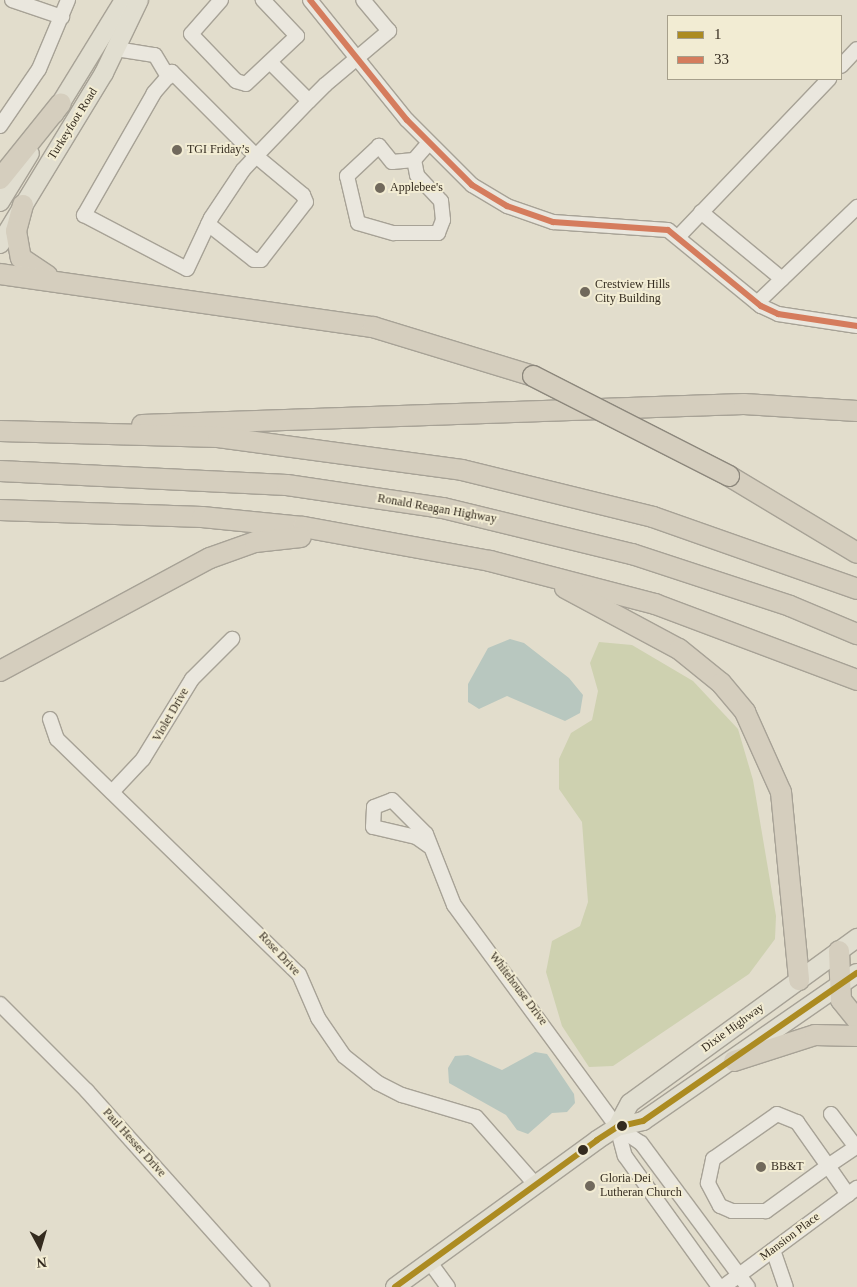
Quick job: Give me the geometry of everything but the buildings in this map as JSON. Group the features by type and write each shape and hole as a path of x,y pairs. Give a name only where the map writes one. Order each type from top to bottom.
{"highway":[{"path":"0,179 61,103"},
{"path":"23,205 16,231 21,258 43,274 69,282"},
{"path":"0,274 69,282 373,327 533,376 729,476 857,553"},
{"path":"9,432 267,417 744,404 857,411"},
{"path":"9,432 218,437 462,470 653,517 857,589"},
{"name":"Ronald Reagan Highway","path":"0,471 286,485 443,508 632,554 790,606 857,634"},
{"path":"0,510 202,517 351,534 532,571 710,622 857,680"},
{"path":"0,672 235,548 275,538 351,534"},
{"path":"532,571 679,649 720,683 745,712 781,792 799,980"},
{"path":"839,951 839,986 845,1008 857,1020"},
{"path":"734,1061 815,1035 857,1036"}],"main road":[{"name":"Turkeyfoot Road","path":"0,202 124,0"},
{"name":"Turkeyfoot Road","path":"0,244 116,49 139,0"},
{"name":"Dixie Highway","path":"394,1287 617,1126 630,1104 857,938"},
{"name":"Dixie Highway","path":"617,1126 643,1121 734,1061 857,973"}],"street":[{"path":"12,0 62,17"},
{"path":"0,126 39,69 68,0"},
{"path":"221,0 192,28 190,34 199,46 242,84 272,64 297,33 263,0"},
{"path":"310,0 428,144 472,185 524,213 572,226 646,226 678,237 757,303 778,314 857,326"},
{"path":"208,224 254,260 261,260 305,208 303,195 256,156 172,72 84,216 187,269 208,224 256,156 309,101 356,57 389,31 363,0"},
{"path":"116,49 155,55 168,77"},
{"path":"842,65 857,49"},
{"path":"272,64 309,101"},
{"path":"678,237 827,80"},
{"path":"414,160 417,175 442,201 443,220 438,233 394,233 358,223 347,176 379,146 392,162 414,160 428,144"},
{"path":"757,303 857,207"},
{"path":"701,212 782,279"},
{"name":"Violet Drive","path":"112,792 143,760 192,679 232,640"},
{"name":"Rose Drive","path":"50,719 58,739 299,974 335,1046 360,1070 402,1095 476,1117 536,1184"},
{"name":"Whitehouse Drive","path":"429,846 454,905 617,1126"},
{"name":"Paul Hesser Drive","path":"0,1004 86,1091 262,1287"},
{"path":"831,1114 856,1147 828,1166 766,1211 732,1211 710,1194 708,1183 712,1159 777,1114 797,1122 828,1166 852,1191"},
{"path":"617,1126 641,1143 748,1287"},
{"path":"617,1126 625,1156 719,1287"},
{"name":"Mansion Place","path":"723,1287 852,1191"},
{"path":"773,1250 786,1287"},
{"path":"429,1261 448,1287"}],"green space":[{"path":"599,642 632,645 693,681 738,729 753,780 776,916 775,939 749,974 613,1066 589,1067 562,1026 546,972 552,941 580,926 588,902 582,822 559,789 559,759 571,733 592,720 598,691 590,663"}],"shaded area":[{"path":"510,639 524,643 569,678 583,695 580,713 565,721 507,696 479,709 468,702 468,684 488,648"},
{"path":"535,1052 547,1054 574,1094 575,1103 567,1112 552,1113 528,1134 517,1130 506,1115 449,1083 448,1068 455,1056 468,1055 502,1070"}],"transit line":[{"name":"33","path":"310,0 407,120 472,185 507,206 553,222 668,230 761,306 778,314 857,326"},
{"name":"1","path":"395,1287 597,1140 617,1127 643,1121 857,973"}],"place":[{"name":"TGI Friday’s","path":"177,150"},
{"name":"Applebee's","path":"380,188"},
{"name":"Crestview Hills City Building","path":"585,292"},
{"name":"BB&T","path":"761,1167"},
{"name":"Gloria Dei Lutheran Church","path":"590,1186"}]}
